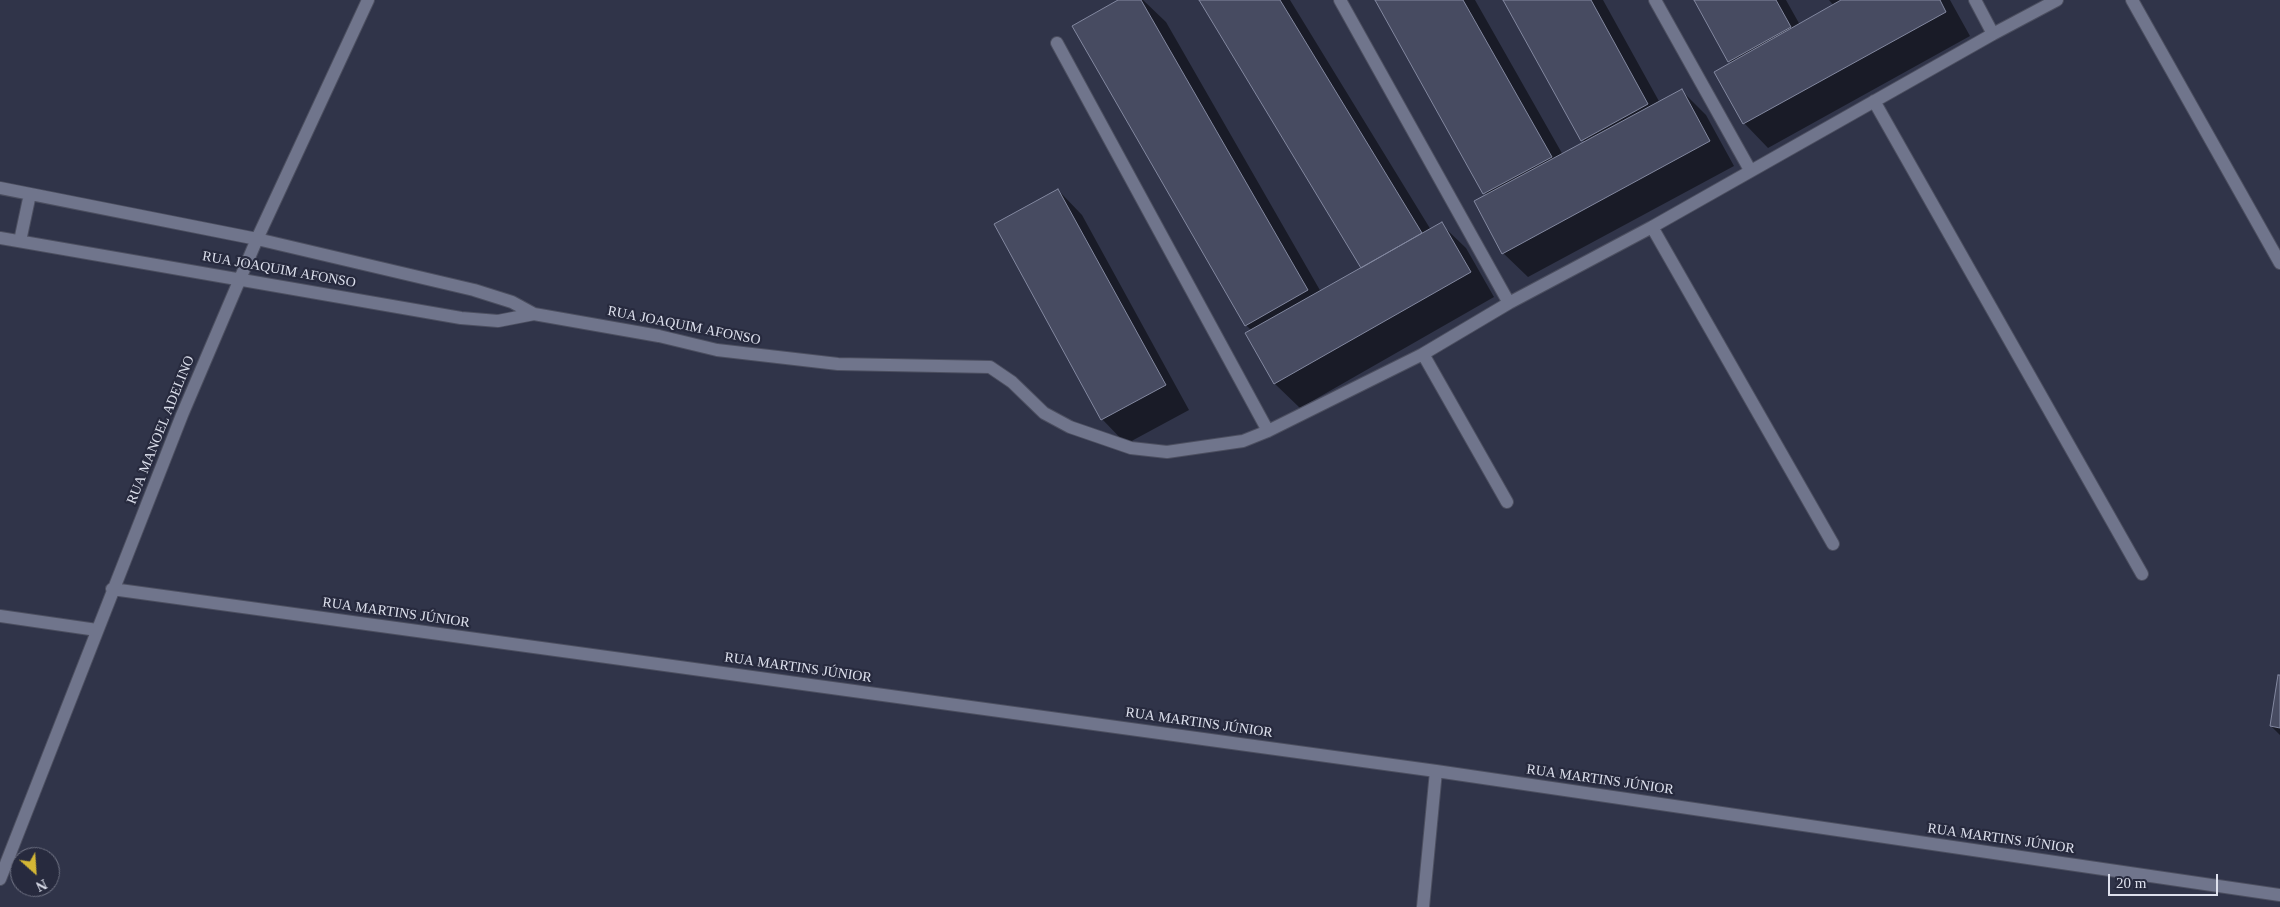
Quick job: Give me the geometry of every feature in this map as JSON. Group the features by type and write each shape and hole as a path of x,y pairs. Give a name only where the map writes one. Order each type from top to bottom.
{"street":[{"name":"RUA MANOEL ADELINO","path":"0,879 112,589 240,278 368,0"},
{"path":"1340,0 1509,303"},
{"path":"1655,0 1750,170"},
{"path":"1975,0 1993,34"},
{"name":"RUA JOAQUIM AFONSO","path":"0,188 257,239 474,290 512,302 534,314 659,336 717,350 771,358 838,364 978,365 1000,372 1044,413 1070,427 1131,448 1167,452 1243,441 1268,431 1423,354 1509,303 1652,226 2057,0"},
{"path":"2132,0 2280,263"},
{"path":"1057,43 1268,431"},
{"path":"1874,101 2142,574"},
{"path":"20,240 30,194"},
{"path":"1652,226 1833,544"},
{"name":"RUA JOAQUIM AFONSO","path":"0,238 240,278 461,318 498,321 534,314"},
{"path":"1423,354 1508,502"},
{"name":"RUA MARTINS JÚNIOR","path":"112,589 1436,771 2280,896"},
{"path":"0,616 97,630"},
{"path":"1423,907 1436,771"}],"building":[{"path":"1118,0 1141,0 1308,290 1245,326 1072,26"},
{"path":"1199,0 1280,0 1422,233 1361,268"},
{"path":"1375,0 1463,0 1552,157 1483,194"},
{"path":"1503,0 1591,0 1648,104 1581,141"},
{"path":"1694,0 1776,0 1791,27 1728,62"},
{"path":"1841,0 1940,0 1946,12 1743,124 1714,72"},
{"path":"1682,89 1710,141 1502,254 1474,201"},
{"path":"1058,189 1166,385 1101,420 994,224"},
{"path":"1442,222 1471,272 1274,384 1245,333"},
{"path":"2278,675 2280,675 2280,728 2270,726"}]}
